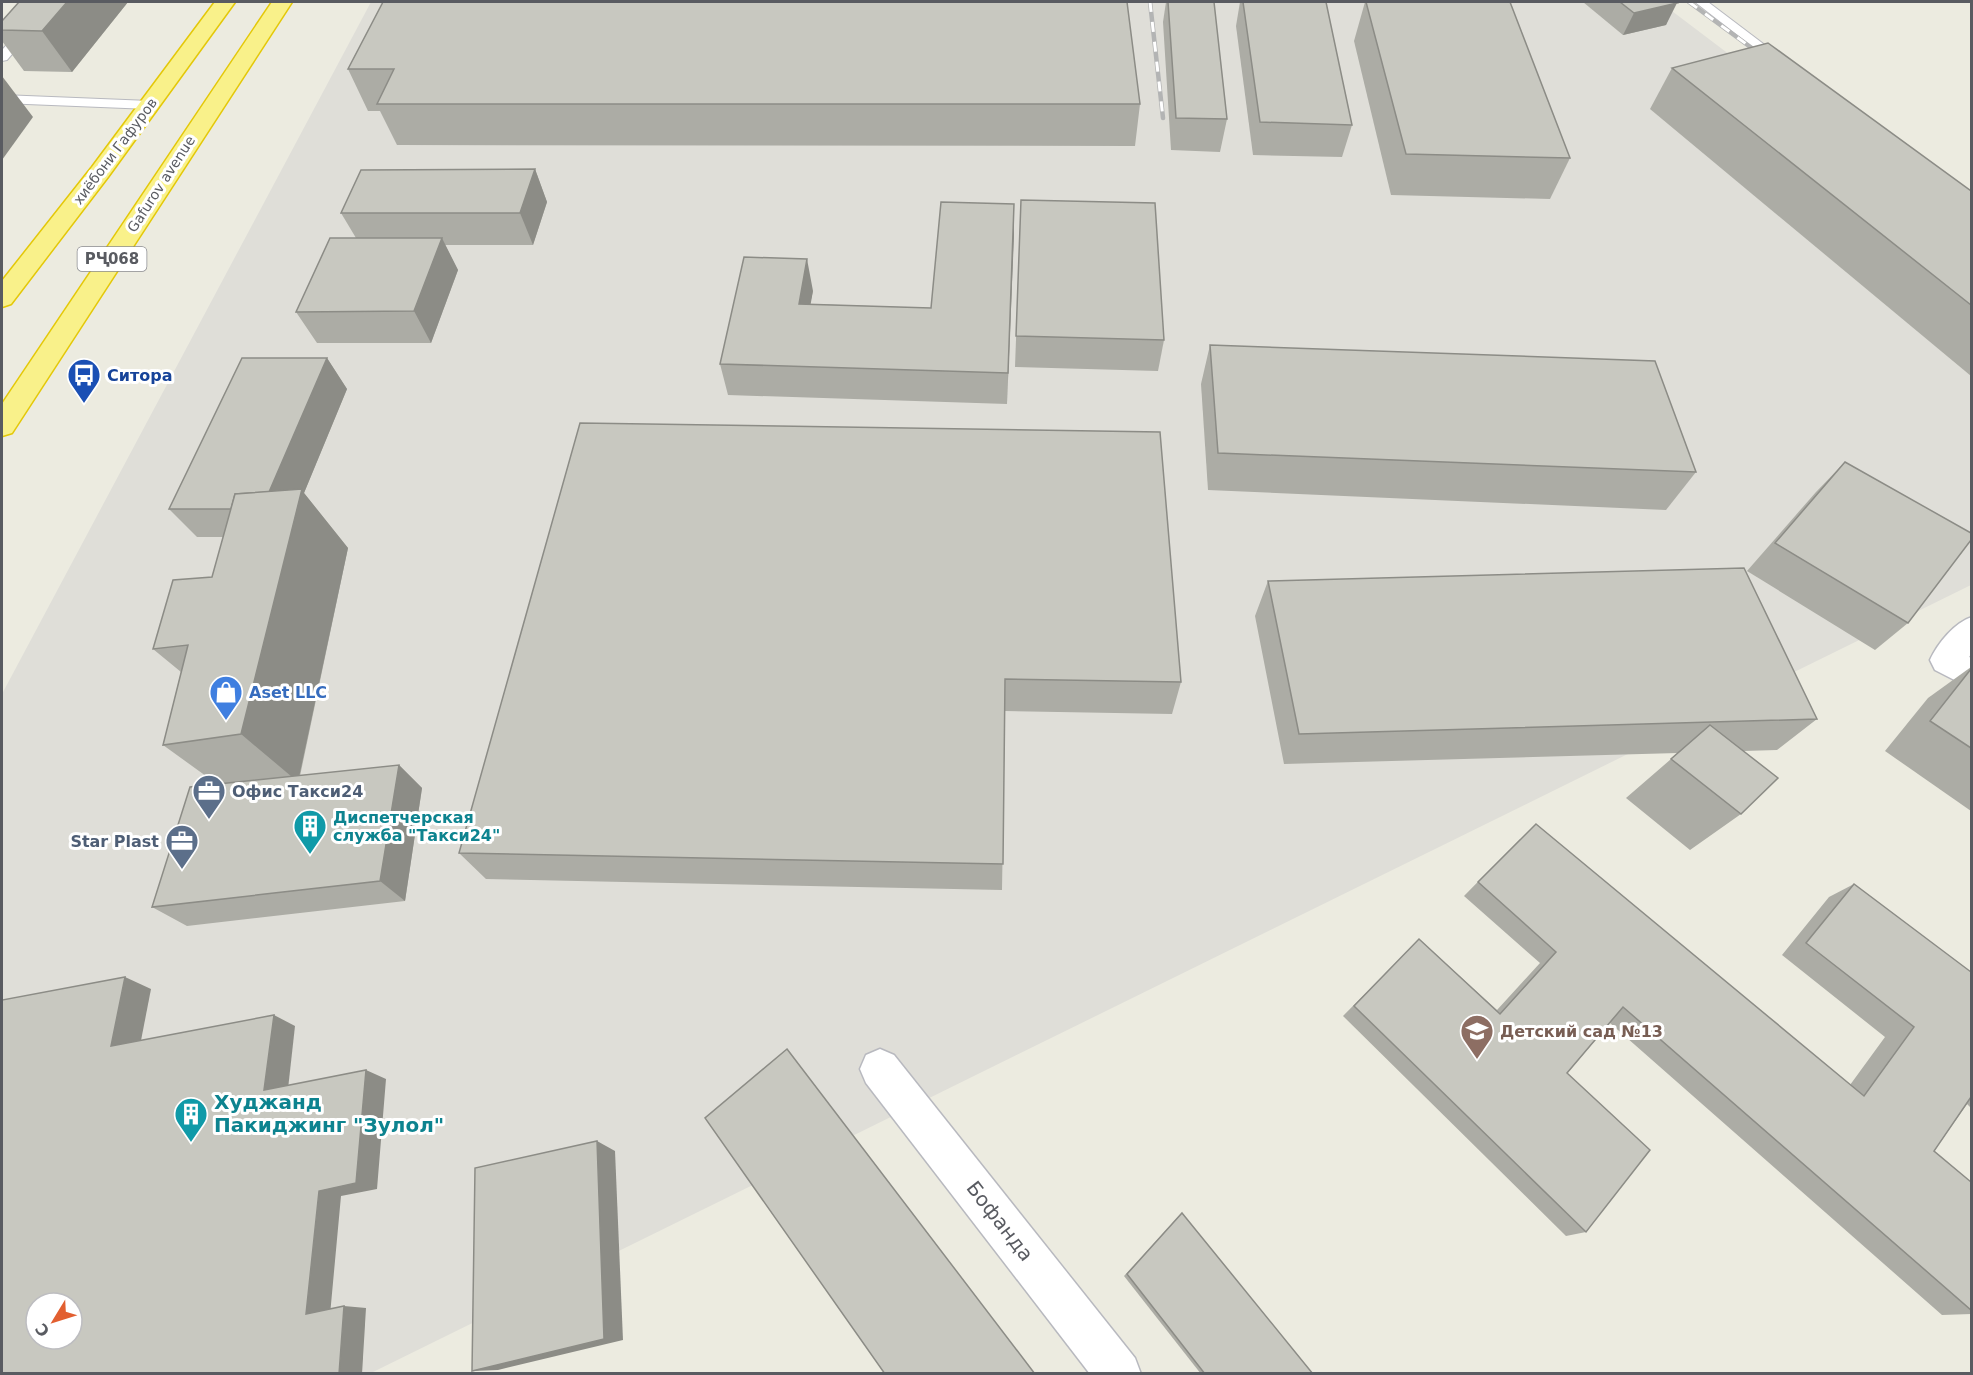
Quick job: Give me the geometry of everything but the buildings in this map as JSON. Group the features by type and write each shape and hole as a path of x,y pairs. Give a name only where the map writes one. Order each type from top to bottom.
{"highway":[{"name":"хиёбони Гафуров","path":"2,295 150,105 225,2"},
{"name":"Gafurov avenue","path":"2,426 282,2"}],"street":[{"path":"1971,630 1946,660 1971,675"},
{"name":"Бофанда","path":"880,1069 1119,1374"}],"lane":[{"path":"2,57 51,2"},
{"path":"1701,2 1794,72"},
{"path":"2,99 150,105"}],"shaded area":[{"path":"371,2 1660,2 1971,237 1971,585 371,1373 2,1374 2,694"}],"railway":[{"path":"1150,2 1163,118"},
{"path":"1689,2 1764,57"}],"place":[{"name":"Ситора","path":"84,404"},
{"name":"Aset LLC","path":"226,721"},
{"name":"Офис Такси24","path":"209,820"},
{"name":"Диспетчерская служба \"Такси24\"","path":"310,855"},
{"name":"Star Plast","path":"182,870"},
{"name":"Детский сад №13","path":"1477,1060"},
{"name":"Худжанд Пакиджинг \"Зулол\"","path":"191,1143"}]}
